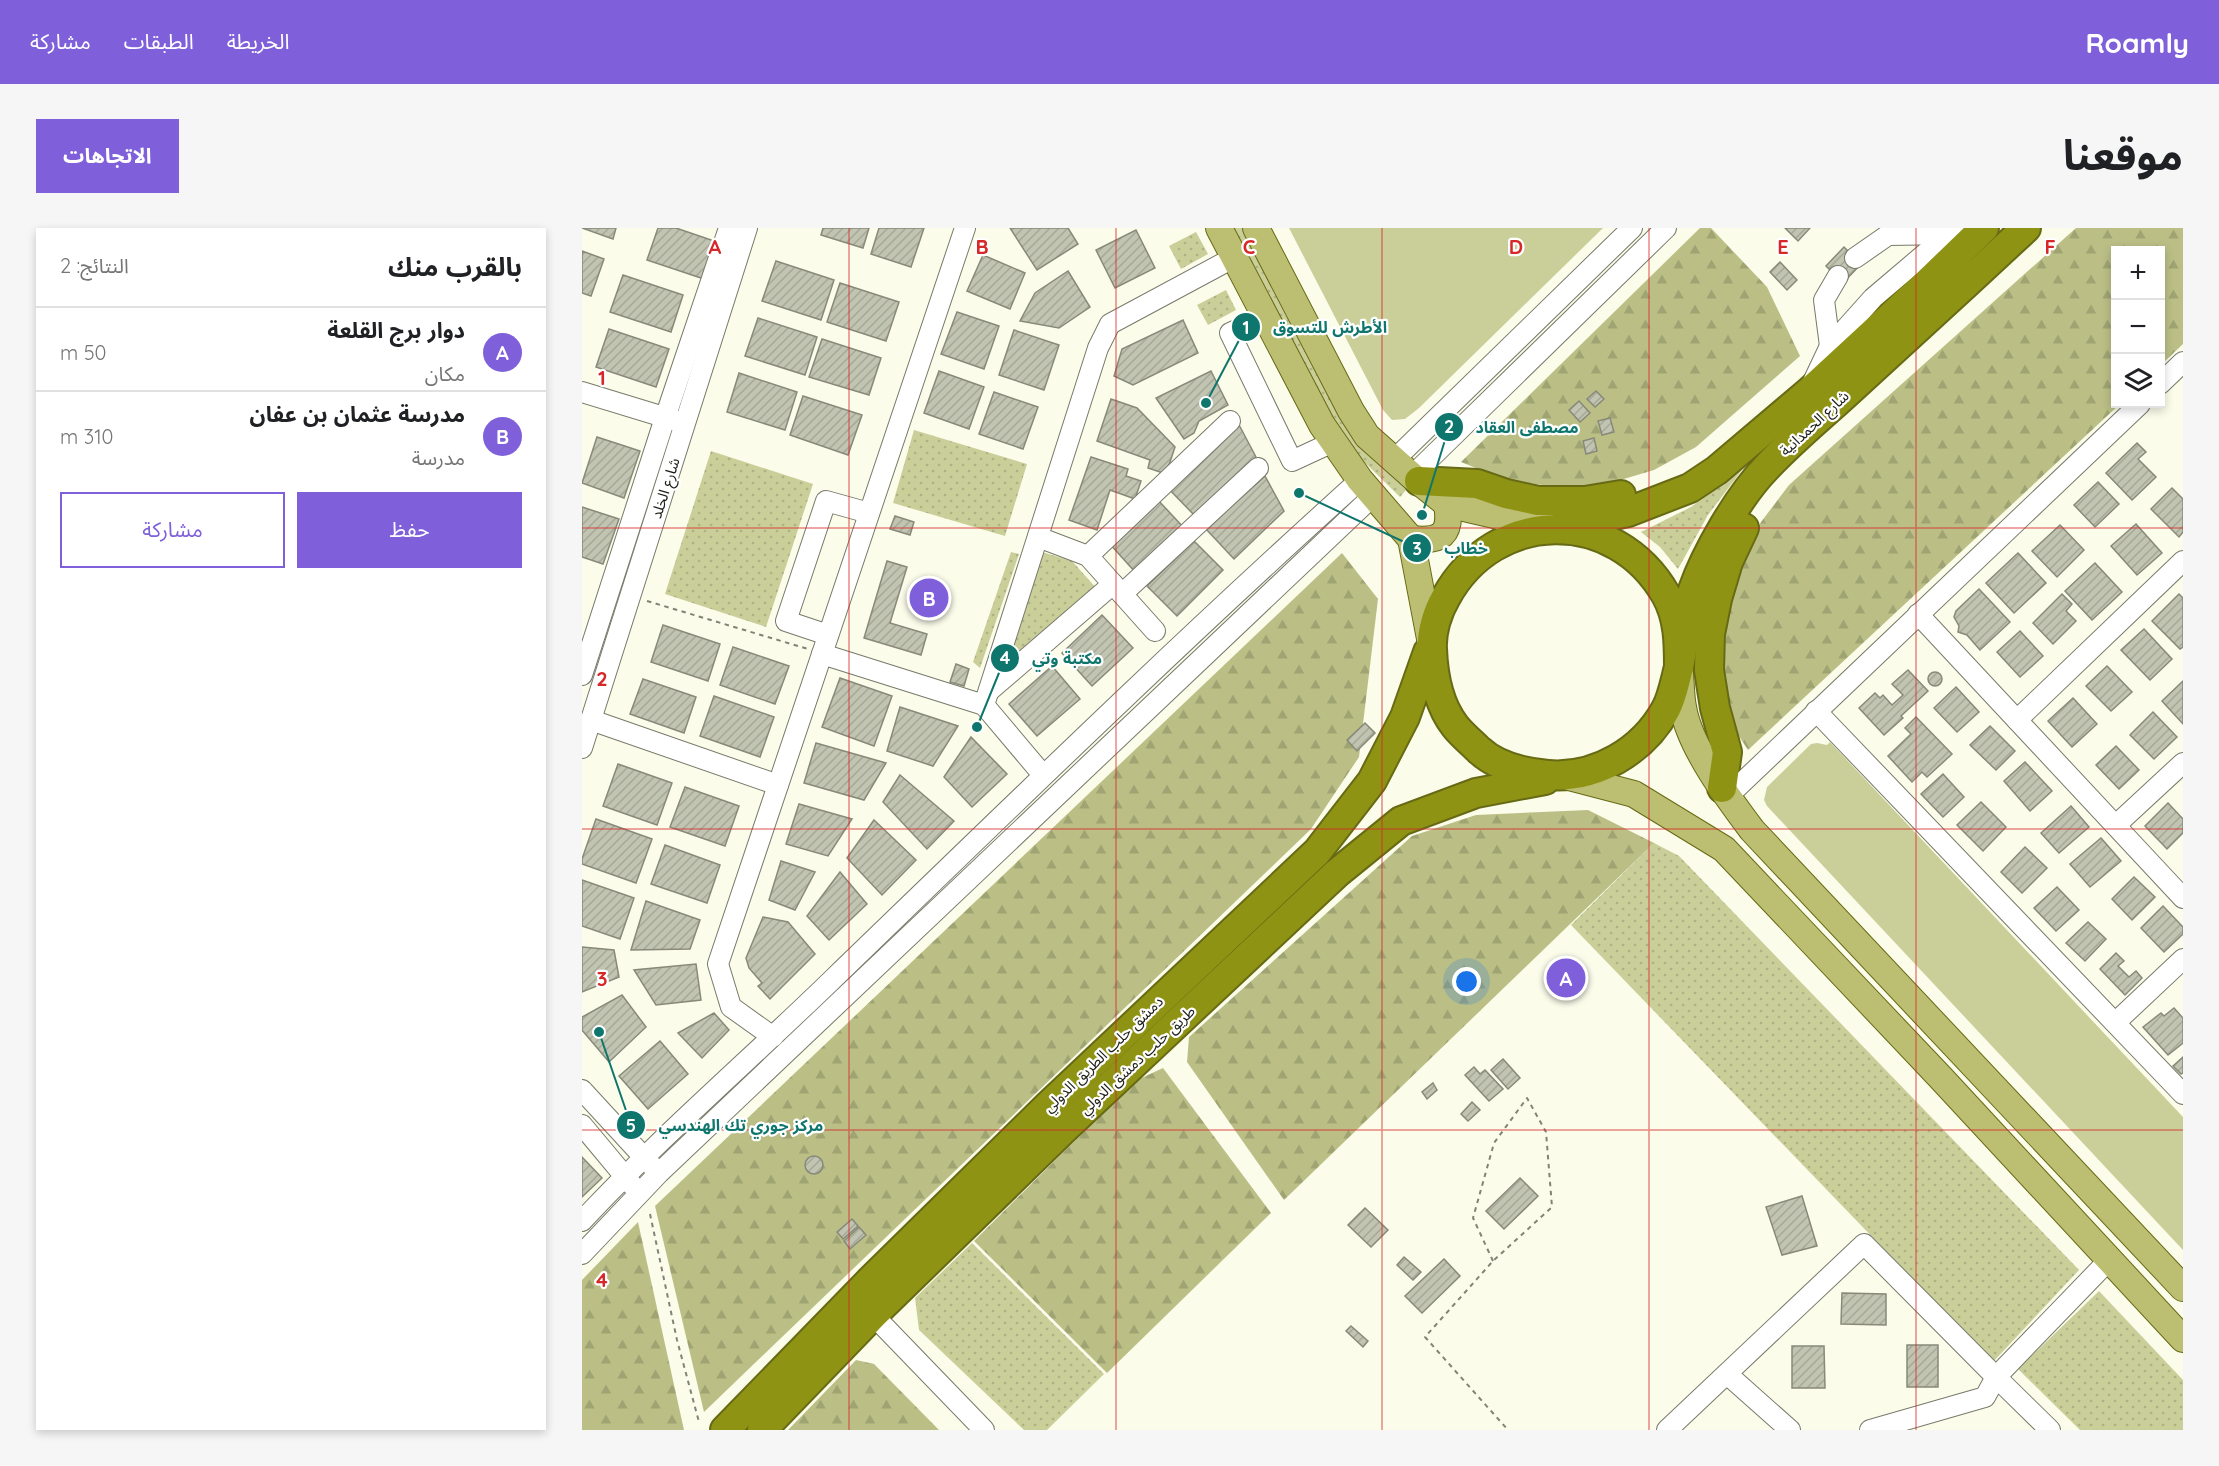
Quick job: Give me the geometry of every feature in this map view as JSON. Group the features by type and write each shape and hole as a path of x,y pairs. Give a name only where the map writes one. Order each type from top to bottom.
{"highway":[{"name":"شارع الحمدانية","path":"1431,644 1439,609 1456,578 1482,552 1514,536 1628,512 1690,488 1805,407 2026,228"},
{"name":"شارع الحمدانية","path":"1679,668 1692,592 1724,524 1805,407 1927,283 1970,230"},
{"path":"1408,472 1477,484 1506,494 1538,501 1585,501 1624,495 1682,472 1709,454 1747,423 1805,407 1790,466 1764,497 1746,524 1728,562 1717,599 1710,634 1709,670 1715,708 1727,752 1724,792"},
{"path":"1550,528 1586,532 1619,545 1647,568 1668,598 1679,632 1679,668"},
{"path":"1431,644 1436,686 1454,725 1484,754 1523,772 1565,776"},
{"name":"دمشق حلب الطريق الدولي","path":"712,1426 870,1281 1048,1106 1317,852 1372,782 1405,717 1431,644"},
{"name":"طريق حلب دمشق الدولي","path":"762,1430 873,1315 1064,1130 1337,873 1401,821 1476,793 1606,766 1641,742 1667,709 1679,668"}],"main road":[{"path":"1219,228 1333,442 1367,488 1411,539 1431,644"},
{"path":"1256,228 1351,411 1368,436 1447,504 1550,528"},
{"path":"1247,284 1276,270"},
{"path":"1411,539 1426,541 1439,537 1447,530 1450,520 1447,504"},
{"path":"1679,668 1683,709 1704,760 1752,830 2183,1288"},
{"path":"1565,776 1634,794 1724,849 2183,1338"},
{"path":"1906,1042 1916,1045 1926,1040 1932,1030 1929,1019"},
{"path":"1941,1078 1940,1069 1945,1060 1954,1055 1964,1056"}],"street":[{"path":"582,675 729,228"},
{"name":"شارع الخلد","path":"582,748 747,228"},
{"path":"773,1037 731,1007 718,964 965,228"},
{"path":"1408,472 1632,228"},
{"path":"1408,472 1666,228"},
{"path":"1805,407 1830,346 1873,298 1933,247 1970,230"},
{"path":"1855,258 1888,234 1970,230"},
{"path":"986,698 1098,348 1110,324 1233,258"},
{"path":"1830,346 1824,300 1838,276"},
{"path":"1265,317 1230,333 1292,460 1333,442"},
{"path":"2165,379 2183,362"},
{"path":"582,392 685,424"},
{"path":"1724,792 1816,711 2136,408"},
{"path":"1088,556 1230,421"},
{"path":"986,698 1118,589 1257,468"},
{"path":"582,1221 642,1157 773,1037 1043,775 1367,488"},
{"path":"582,1254 659,1173 1367,488"},
{"path":"869,513 826,501 786,621 825,644 986,698 1043,775"},
{"path":"1038,537 1088,556 1155,631"},
{"path":"2017,720 2183,561"},
{"path":"1918,614 2183,898"},
{"path":"1816,711 2183,1094"},
{"path":"591,720 778,785"},
{"path":"2116,825 2183,763"},
{"path":"2116,1022 2183,959"},
{"path":"582,1090 659,1173"},
{"path":"582,1125 640,1193"},
{"path":"1667,1430 1864,1244 2050,1430"},
{"path":"1870,1430 1920,1422 1985,1397 1996,1377 2109,1260"},
{"path":"873,1315 984,1430"},
{"path":"1727,1374 1790,1430"}],"path":[{"path":"631,596 825,644"},
{"path":"1493,1262 1473,1218 1494,1143 1527,1098 1546,1132 1552,1207 1493,1262 1425,1337 1508,1430"},
{"path":"650,1214 677,1341 712,1426"}],"green space":[{"path":"1231,228 1242,228 1342,416 1359,443 1407,489 1400,497 1352,450 1333,420"},
{"path":"1289,228 1603,228 1419,408 1405,419 1392,420 1383,410"},
{"path":"1700,228 1711,228 1767,287 1800,356 1696,447 1654,470 1607,484 1562,488 1503,479 1461,462"},
{"path":"2076,228 2183,228 2183,344 2165,361 2165,246 2111,246 2111,408 2116,408 1748,750 1729,721 1723,684 1727,612 1744,556 1761,522 1789,485"},
{"path":"1196,232 1208,254 1181,269 1169,246"},
{"path":"1226,290 1236,310 1208,325 1197,305"},
{"path":"914,430 1027,464 1005,536 893,503"},
{"path":"711,451 813,484 766,627 665,594"},
{"path":"1742,470 1708,515 1678,569 1660,547 1641,532 1691,507"},
{"path":"1011,552 1019,554 980,668 973,662"},
{"path":"1042,552 1072,561 1097,589 1001,677"},
{"path":"1342,553 1378,599 1359,757 1311,829 704,1412 655,1206"},
{"path":"1830,742 2183,1117 2183,1250 1767,806 1764,800 1767,787 1811,744 1827,745"},
{"path":"1588,810 1654,843 1284,1200 1187,1062 1189,1037 1412,836 1476,815"},
{"path":"1654,843 1679,856 2079,1270 1993,1362 1571,925"},
{"path":"1163,1068 1271,1213 1107,1373 974,1241 1135,1081"},
{"path":"638,1222 684,1430 582,1430 582,1280"},
{"path":"972,1243 1104,1374 1047,1430 1024,1430 919,1330 915,1298"},
{"path":"2099,1291 2183,1380 2183,1430 2080,1430 2018,1369"},
{"path":"856,1360 874,1364 939,1430 788,1430"}],"building":[{"path":"582,228 616,228 613,239"},
{"path":"658,228 676,228 717,242 704,279 647,260"},
{"path":"823,228 869,228 863,248 821,235"},
{"path":"879,228 924,228 911,267 871,254"},
{"path":"1010,228 1068,228 1078,244 1037,270"},
{"path":"1785,228 1810,228 1798,241"},
{"path":"1136,230 1155,268 1115,288 1096,250"},
{"path":"1844,247 1861,264 1843,283 1826,266"},
{"path":"582,251 604,259 591,296 582,293"},
{"path":"983,255 1025,273 1010,309 967,291"},
{"path":"776,261 834,280 821,320 762,301"},
{"path":"1780,262 1797,280 1787,290 1770,272"},
{"path":"1068,271 1090,307 1059,328 1020,321 1035,293"},
{"path":"623,275 683,295 671,332 610,312"},
{"path":"840,283 899,302 886,341 827,322"},
{"path":"957,312 999,326 984,369 941,354"},
{"path":"758,318 817,337 805,375 745,356"},
{"path":"1183,320 1198,353 1133,385 1114,376 1122,349"},
{"path":"609,329 669,349 656,387 596,367"},
{"path":"1014,330 1059,345 1044,390 999,375"},
{"path":"822,339 881,358 869,395 809,377"},
{"path":"939,371 984,387 969,429 924,413"},
{"path":"1211,371 1228,405 1199,421 1194,433 1184,439 1156,398"},
{"path":"739,373 797,392 785,430 727,412"},
{"path":"1596,391 1604,399 1595,407 1587,399"},
{"path":"994,392 1038,407 1023,449 979,434"},
{"path":"803,396 862,415 848,455 790,435"},
{"path":"1111,399 1137,408 1175,447 1166,474 1148,468 1150,460 1097,441"},
{"path":"1579,401 1590,413 1580,422 1569,410"},
{"path":"1610,418 1614,432 1602,435 1598,421"},
{"path":"1237,421 1256,457 1195,516 1166,486"},
{"path":"597,437 640,451 624,498 582,483"},
{"path":"1594,438 1597,451 1586,454 1583,441"},
{"path":"2137,443 2146,452 2138,459 2156,477 2132,500 2106,473"},
{"path":"1091,457 1128,469 1126,476 1141,481 1135,499 1110,490 1097,530 1069,520"},
{"path":"1265,476 1284,511 1234,559 1206,529"},
{"path":"2098,482 2119,504 2095,527 2074,505"},
{"path":"2172,488 2183,499 2183,532 2179,537 2151,509"},
{"path":"1157,499 1185,529 1136,573 1109,543"},
{"path":"582,507 619,519 603,564 582,557"},
{"path":"895,516 914,522 910,535 890,529"},
{"path":"2136,524 2162,553 2137,575 2111,546"},
{"path":"2060,525 2084,550 2057,577 2032,551"},
{"path":"1194,541 1223,570 1177,616 1147,586"},
{"path":"2018,553 2046,583 2014,613 1986,583"},
{"path":"887,561 907,567 890,623 927,634 921,655 864,638"},
{"path":"2095,563 2122,592 2092,620 2065,591"},
{"path":"1979,589 2010,622 1980,650 1967,635 1958,632 1959,626 1954,617 1956,611"},
{"path":"2062,594 2072,604 2066,611 2076,621 2053,644 2033,623"},
{"path":"2179,594 2183,598 2183,647 2180,649 2152,621"},
{"path":"1102,615 1133,648 1092,686 1062,653"},
{"path":"663,625 720,644 708,681 651,662"},
{"path":"2144,629 2172,659 2150,680 2121,650"},
{"path":"2020,631 2043,656 2020,677 1997,652"},
{"path":"733,647 789,666 775,704 720,685"},
{"path":"956,664 969,669 964,686 950,682"},
{"path":"1052,666 1080,699 1037,736 1009,704"},
{"path":"2107,666 2132,692 2111,711 2086,686"},
{"path":"1908,670 1928,691 1884,735 1859,708 1875,693 1880,698 1883,695 1892,705 1903,695 1892,684"},
{"path":"1932,672 1938,672 1942,679 1938,686 1932,686 1928,682 1928,676"},
{"path":"840,678 892,696 874,746 822,727"},
{"path":"643,679 696,697 684,733 630,714"},
{"path":"2183,681 2183,724 2162,701"},
{"path":"1956,687 1979,712 1957,732 1934,708"},
{"path":"714,696 774,717 760,757 700,736"},
{"path":"2073,698 2097,724 2072,747 2048,721"},
{"path":"900,707 958,726 933,766 887,751"},
{"path":"2153,712 2177,737 2154,759 2130,735"},
{"path":"1916,717 1952,754 1927,777 1922,772 1912,782 1888,756 1911,734 1905,728"},
{"path":"1365,723 1375,733 1357,751 1347,740"},
{"path":"1990,726 2015,751 1996,770 1970,745"},
{"path":"971,737 1007,774 972,807 944,777"},
{"path":"816,743 886,763 864,800 804,783"},
{"path":"2116,746 2139,770 2119,789 2096,765"},
{"path":"2025,762 2052,791 2030,811 2004,781"},
{"path":"618,764 672,783 657,825 603,806"},
{"path":"1943,774 1964,797 1943,817 1921,794"},
{"path":"900,775 954,821 927,849 883,802"},
{"path":"685,787 739,806 725,846 670,827"},
{"path":"1981,802 2006,827 1983,851 1957,825"},
{"path":"2168,803 2183,819 2183,833 2167,849 2145,826"},
{"path":"799,804 852,819 828,856 786,844"},
{"path":"2071,806 2089,827 2059,853 2041,833"},
{"path":"596,819 652,839 636,883 582,864"},
{"path":"874,820 916,860 882,895 847,858"},
{"path":"2101,838 2121,861 2090,887 2070,864"},
{"path":"665,845 720,865 707,903 651,884"},
{"path":"2025,847 2047,868 2022,893 2001,872"},
{"path":"781,861 815,872 795,910 769,900"},
{"path":"840,872 867,904 829,940 807,916"},
{"path":"2134,877 2155,897 2132,920 2112,899"},
{"path":"582,880 634,898 620,939 582,926"},
{"path":"2057,887 2079,910 2056,931 2034,908"},
{"path":"646,901 700,920 690,949 631,950"},
{"path":"2163,906 2183,927 2183,934 2164,952 2141,928"},
{"path":"763,917 788,922 815,954 770,999 758,986 762,983 749,968 746,958"},
{"path":"2088,922 2106,939 2085,961 2066,943"},
{"path":"582,947 614,950 619,977 582,992"},
{"path":"2116,953 2124,961 2118,966 2129,977 2136,971 2142,978 2125,995 2100,969"},
{"path":"696,964 701,1000 656,1005 634,970"},
{"path":"622,995 646,1027 609,1062 582,1030 582,1017"},
{"path":"2174,1008 2183,1018 2183,1043 2168,1055 2143,1027 2161,1013 2164,1016"},
{"path":"714,1013 729,1030 702,1058 678,1033"},
{"path":"660,1041 688,1074 648,1109 619,1076"},
{"path":"2183,1057 2183,1073 2181,1074 2173,1066"},
{"path":"1503,1059 1520,1078 1508,1089 1491,1070"},
{"path":"1474,1067 1480,1074 1485,1070 1503,1089 1489,1101 1465,1075"},
{"path":"1433,1083 1437,1090 1427,1099 1422,1092"},
{"path":"1472,1102 1480,1110 1468,1121 1461,1114"},
{"path":"814,1156 820,1159 823,1165 820,1171 814,1174 808,1171 805,1165 808,1159"},
{"path":"582,1157 602,1178 582,1197"},
{"path":"1520,1178 1538,1196 1504,1229 1486,1211"},
{"path":"1802,1196 1817,1246 1782,1255 1766,1207"},
{"path":"1365,1208 1388,1230 1371,1247 1348,1225"},
{"path":"852,1219 858,1226 843,1239 837,1232"},
{"path":"859,1227 866,1235 850,1249 844,1241"},
{"path":"1404,1257 1421,1272 1413,1280 1397,1265"},
{"path":"1444,1259 1460,1276 1422,1313 1405,1296"},
{"path":"1842,1293 1886,1294 1886,1325 1841,1324"},
{"path":"1351,1326 1368,1341 1363,1347 1346,1331"},
{"path":"1907,1345 1938,1345 1938,1387 1907,1387"},
{"path":"1792,1346 1824,1346 1825,1388 1792,1388"}],"place":[{"name":"الأطرش للتسوق","path":"1206,403"},
{"name":"خطاب","path":"1299,493"},
{"name":"مصطفى العقاد","path":"1422,515"},
{"name":"مدرسة عثمان بن عفان","path":"929,598"},
{"name":"مكتبة وتي","path":"977,727"},
{"name":"دوار برج القلعة","path":"1566,978"},
{"name":"مركز جوري تك الهندسي","path":"599,1032"}]}
